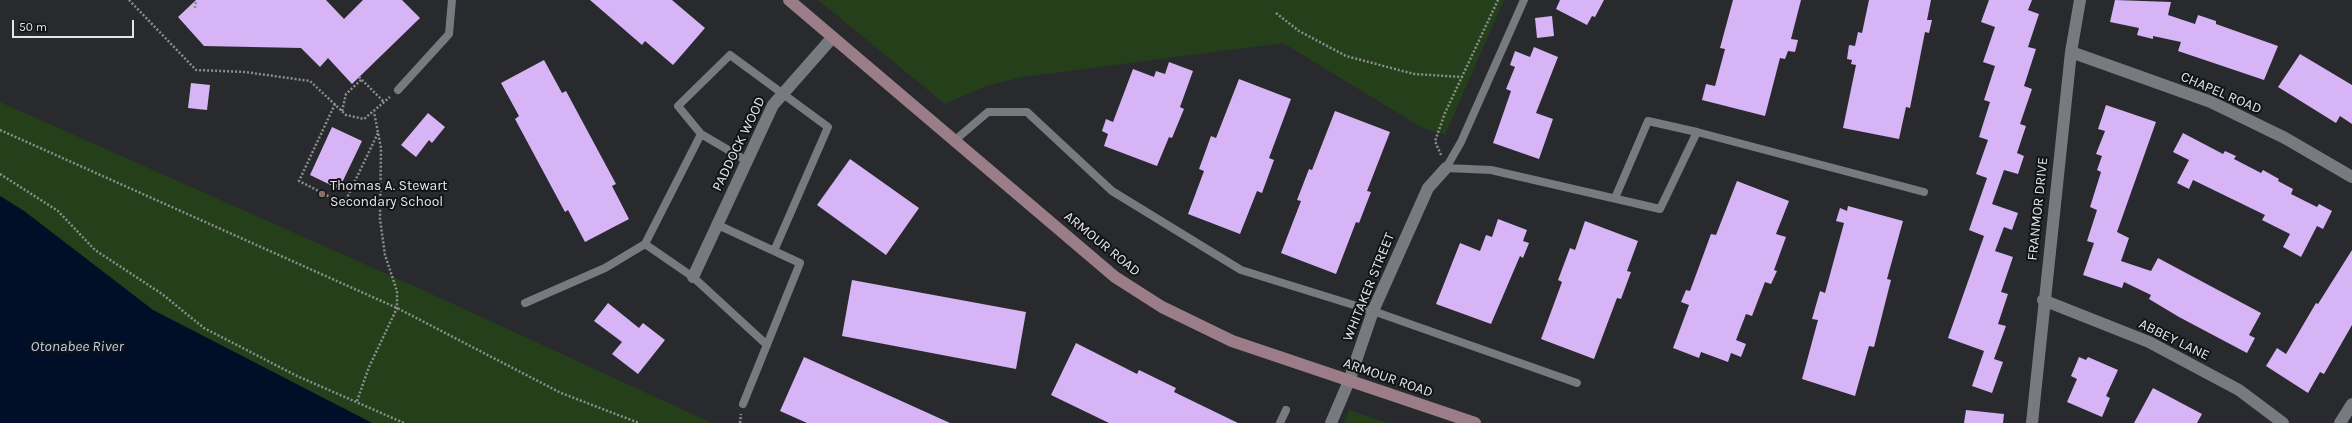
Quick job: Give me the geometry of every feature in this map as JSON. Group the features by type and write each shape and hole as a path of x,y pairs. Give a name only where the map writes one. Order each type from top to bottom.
{"main road":[{"name":"ARMOUR ROAD","path":"789,0 1115,277 1162,307 1232,341 1475,423"}],"street":[{"name":"FRANMOR DRIVE","path":"2032,423 2043,300 2071,52 2080,0"},
{"name":"PADDOCK WOOD","path":"693,276 773,105 832,38"},
{"name":"CHAPEL ROAD","path":"2071,52 2211,102 2286,138 2352,177"},
{"name":"WHITAKER STREET","path":"1331,423 1349,381 1373,311 1428,188 1446,168"},
{"name":"ABBEY LANE","path":"2043,300 2149,342 2239,390 2283,423"},
{"path":"2340,423 2352,404"}],"lane":[{"path":"398,90 449,34 452,0"},
{"path":"1524,0 1460,142 1446,168 1491,170 1660,209 1697,132"},
{"path":"747,161 701,134 678,106 730,55 783,92 828,127 774,251"},
{"path":"954,141 988,112 1027,112 1112,191 1241,270 1373,311 1577,383"},
{"path":"1615,198 1648,121 1697,132 1924,192"},
{"path":"525,303 605,268 645,244 701,134"},
{"path":"718,225 800,263 743,404"},
{"path":"645,244 693,276 767,344"},
{"path":"1280,423 1286,410"}],"path":[{"path":"129,0 196,70 245,72 310,81 346,115 364,119 398,90"},
{"path":"195,8 196,0"},
{"path":"1446,168 1435,141 1462,77 1498,0"},
{"path":"1276,13 1300,31 1346,56 1414,74 1462,77"},
{"path":"342,111 346,94 360,78 384,102"},
{"path":"335,104 299,181 344,204 378,133"},
{"path":"357,401 370,367 397,308 397,292 385,255 380,219 381,148 374,111"},
{"path":"0,130 397,308 562,393 639,423"},
{"path":"0,174 58,211 95,250 162,294 204,328 297,376 357,401 404,423"}],"green space":[{"path":"818,0 1504,0 1445,135 1421,127 1283,43 1023,77 986,86 945,104"},
{"path":"0,102 414,286 712,423 372,423 153,310 24,211 0,196"},
{"path":"1349,410 1388,423 1344,423"}],"water":[{"name":"Otonabee River","path":"0,196 24,211 153,310 372,423 0,423"}],"building":[{"path":"196,0 326,0 344,19 363,0 402,0 420,18 352,84 328,58 320,67 301,48 204,46 178,17"},
{"path":"590,0 672,0 705,28 673,65 645,41 642,45"},
{"path":"1560,0 1604,0 1595,17 1592,16 1587,25 1556,9"},
{"path":"1733,0 1801,0 1791,39 1798,40 1795,52 1788,51 1785,59 1780,58 1765,116 1702,100 1706,84 1715,86 1725,49 1720,48"},
{"path":"1869,0 1931,0 1927,20 1932,20 1929,33 1925,32 1910,108 1906,107 1899,139 1843,128 1856,65 1851,64 1852,60 1847,59 1849,45 1855,46 1858,32 1862,33"},
{"path":"1989,0 2032,0 2028,10 2039,14 2028,47 2036,49 2024,86 2032,89 2020,124 2026,126 2017,153 2024,156 2018,174 2004,170 1992,204 2018,213 2012,230 2004,227 1995,251 2013,257 2001,292 2008,294 1998,324 2006,326 1994,359 2003,362 1992,393 1972,386 1984,351 1948,338 1984,236 1969,230 1987,178 1976,174 1988,140 1979,137 1990,102 1984,100 1995,66 1983,62 1995,27 1981,22"},
{"path":"2115,0 2171,2 2168,15 2195,24 2198,15 2216,21 2216,24 2278,46 2264,80 2178,51 2181,42 2153,36 2153,39 2137,35 2139,28 2110,22"},
{"path":"1552,16 1554,36 1537,38 1535,18"},
{"path":"1534,47 1558,57 1536,113 1553,119 1539,159 1493,143 1511,91 1506,89 1515,67 1510,65 1515,51 1530,57"},
{"path":"2300,54 2352,85 2352,124 2340,116 2336,123 2278,87"},
{"path":"544,60 562,93 566,91 616,184 612,186 629,219 585,242 568,210 565,212 515,119 519,116 501,83"},
{"path":"1169,62 1193,71 1180,107 1184,109 1172,138 1169,137 1157,166 1104,146 1108,134 1102,131 1106,119 1113,122 1133,69 1154,77 1156,71 1165,74"},
{"path":"1239,79 1291,99 1269,158 1274,160 1262,193 1257,191 1240,234 1188,214 1204,171 1199,169 1211,136 1216,138"},
{"path":"191,83 210,85 207,110 188,108"},
{"path":"2106,105 2156,122 2117,232 2129,238 2121,261 2151,271 2158,258 2261,313 2249,335 2255,338 2247,353 2179,317 2149,299 2151,295 2124,282 2122,288 2083,275 2094,243 2087,241 2097,210 2090,207 2101,172 2097,170 2102,156 2096,154 2105,131 2098,129"},
{"path":"1335,111 1390,132 1367,191 1371,192 1359,223 1356,222 1336,274 1281,253 1301,201 1297,200 1309,169 1312,170"},
{"path":"428,113 445,127 432,143 429,140 416,157 401,145"},
{"path":"332,127 362,141 339,189 310,175"},
{"path":"2183,133 2223,154 2225,151 2236,156 2234,159 2261,173 2263,170 2279,179 2278,181 2293,189 2291,194 2317,207 2319,204 2332,211 2323,229 2317,226 2301,257 2283,247 2290,234 2262,220 2265,215 2193,180 2189,189 2177,183 2189,160 2173,152"},
{"path":"850,159 919,208 886,255 817,205"},
{"path":"1737,181 1789,201 1776,234 1786,237 1774,270 1777,271 1771,284 1765,282 1752,316 1746,314 1736,340 1746,344 1741,357 1731,353 1728,362 1701,352 1699,358 1673,348 1689,305 1681,302 1686,290 1690,291 1711,234 1716,235"},
{"path":"1848,206 1903,221 1887,279 1891,280 1874,347 1869,346 1855,396 1802,379 1818,320 1812,319 1820,291 1825,293 1844,223 1836,221 1840,208 1847,211"},
{"path":"1498,219 1527,230 1523,241 1529,243 1523,258 1520,256 1491,324 1436,304 1460,243 1480,251 1486,235 1492,237"},
{"path":"1585,221 1638,241 1627,271 1631,272 1621,299 1617,298 1594,359 1541,339 1562,282 1558,280 1570,248 1575,250"},
{"path":"2352,250 2352,325 2324,374 2320,372 2308,393 2266,366 2277,348 2286,354 2316,303 2318,304"},
{"path":"852,280 1026,312 1016,369 842,336"},
{"path":"608,303 639,328 643,323 665,340 638,374 612,354 622,342 594,321"},
{"path":"1076,343 1137,374 1139,370 1176,388 1174,392 1238,423 1109,423 1051,395"},
{"path":"804,357 950,423 807,423 780,411"},
{"path":"2079,357 2086,360 2088,357 2118,370 2106,396 2110,398 2102,417 2067,402 2077,379 2071,376"},
{"path":"2153,388 2202,414 2197,423 2134,423"},
{"path":"1966,410 2004,414 2003,423 1964,423"}],"place":[{"name":"Thomas A. Stewart Secondary School","path":"322,194"}]}
